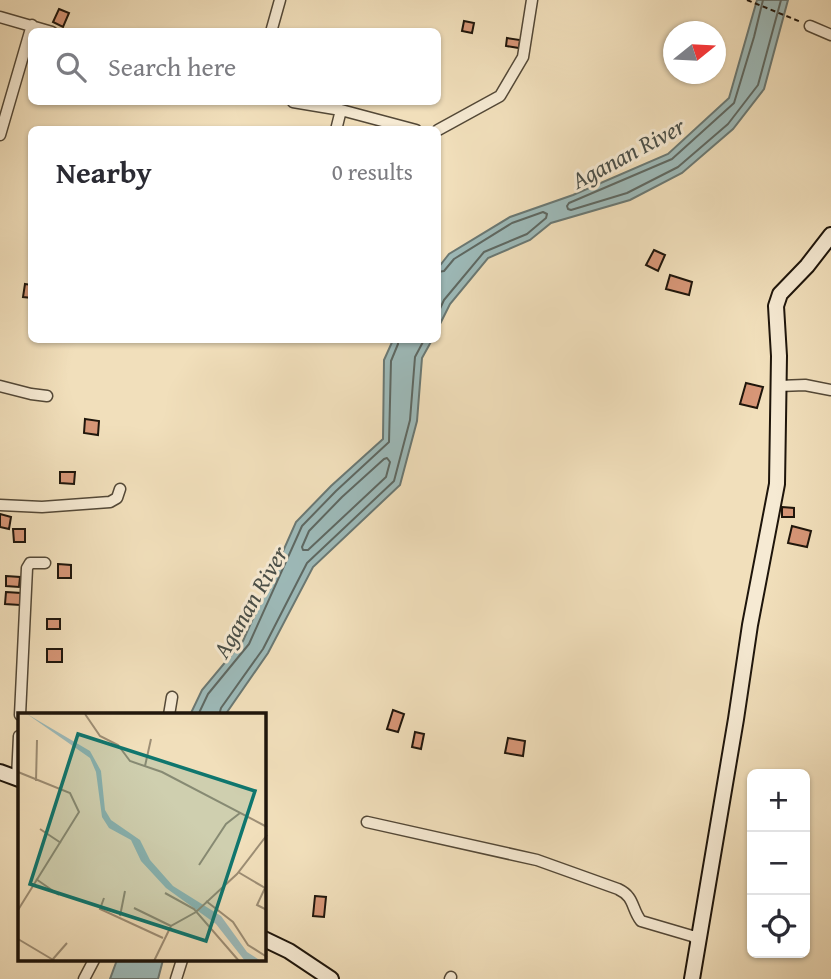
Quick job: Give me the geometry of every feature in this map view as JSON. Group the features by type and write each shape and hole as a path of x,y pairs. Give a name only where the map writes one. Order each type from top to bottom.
{"street":[{"path":"272,28 281,0"},
{"path":"441,128 500,96 523,57 532,0"},
{"path":"0,17 41,28"},
{"path":"806,25 831,35"},
{"path":"0,135 28,39"},
{"path":"311,105 400,126"},
{"path":"337,126 341,110"},
{"path":"692,979 750,625 777,484 779,356 776,306 780,294 831,235"},
{"path":"779,386 805,385 831,390"},
{"path":"0,386 47,396"},
{"path":"0,505 42,507 110,502 117,498 120,489"},
{"path":"20,713 27,568 30,563 45,563"},
{"path":"169,713 172,697"},
{"path":"0,772 18,779"},
{"path":"367,822 537,860 625,892 641,922 692,936 699,941"},
{"path":"266,940 289,951 331,979"},
{"path":"84,979 93,962"},
{"path":"176,979 180,962"}],"path":[{"path":"747,0 806,25"}],"water":[{"path":"757,0 788,0 764,89 733,129 682,173 630,200 551,223 530,240 488,258 450,304 441,322 441,264 449,254 510,217 573,195 668,154 729,98"},
{"path":"392,343 430,343 422,358 417,421 400,485 313,567 268,653 226,713 191,713 202,690 243,641 296,522 383,439 384,360"},
{"path":"116,962 162,962 158,979 110,979"}],"building":[{"path":"59,9 69,13 63,27 53,22"},
{"path":"464,21 474,23 472,33 462,31"},
{"path":"507,38 520,40 519,48 506,46"},
{"path":"654,250 665,255 658,271 646,265"},
{"path":"670,275 692,282 689,295 666,289"},
{"path":"25,284 28,284 28,298 23,297"},
{"path":"746,383 763,387 757,408 740,404"},
{"path":"85,419 99,421 98,435 84,433"},
{"path":"60,472 75,472 74,484 60,483"},
{"path":"782,507 794,508 794,517 782,517"},
{"path":"0,514 11,517 9,529 0,527"},
{"path":"792,526 811,531 807,547 788,543"},
{"path":"13,529 25,529 25,542 14,542"},
{"path":"58,564 71,565 71,578 58,578"},
{"path":"6,576 20,577 19,587 6,586"},
{"path":"6,592 21,593 20,605 5,604"},
{"path":"47,619 60,619 60,629 47,629"},
{"path":"47,649 62,649 62,662 47,662"},
{"path":"393,710 404,714 398,732 387,729"},
{"path":"415,732 424,734 421,749 412,747"},
{"path":"508,738 525,741 523,756 505,753"},
{"path":"315,896 326,897 324,917 313,916"}],"water label":[{"name":"Aganan River","path":"628,153"},
{"name":"Aganan River","path":"250,602"}]}
